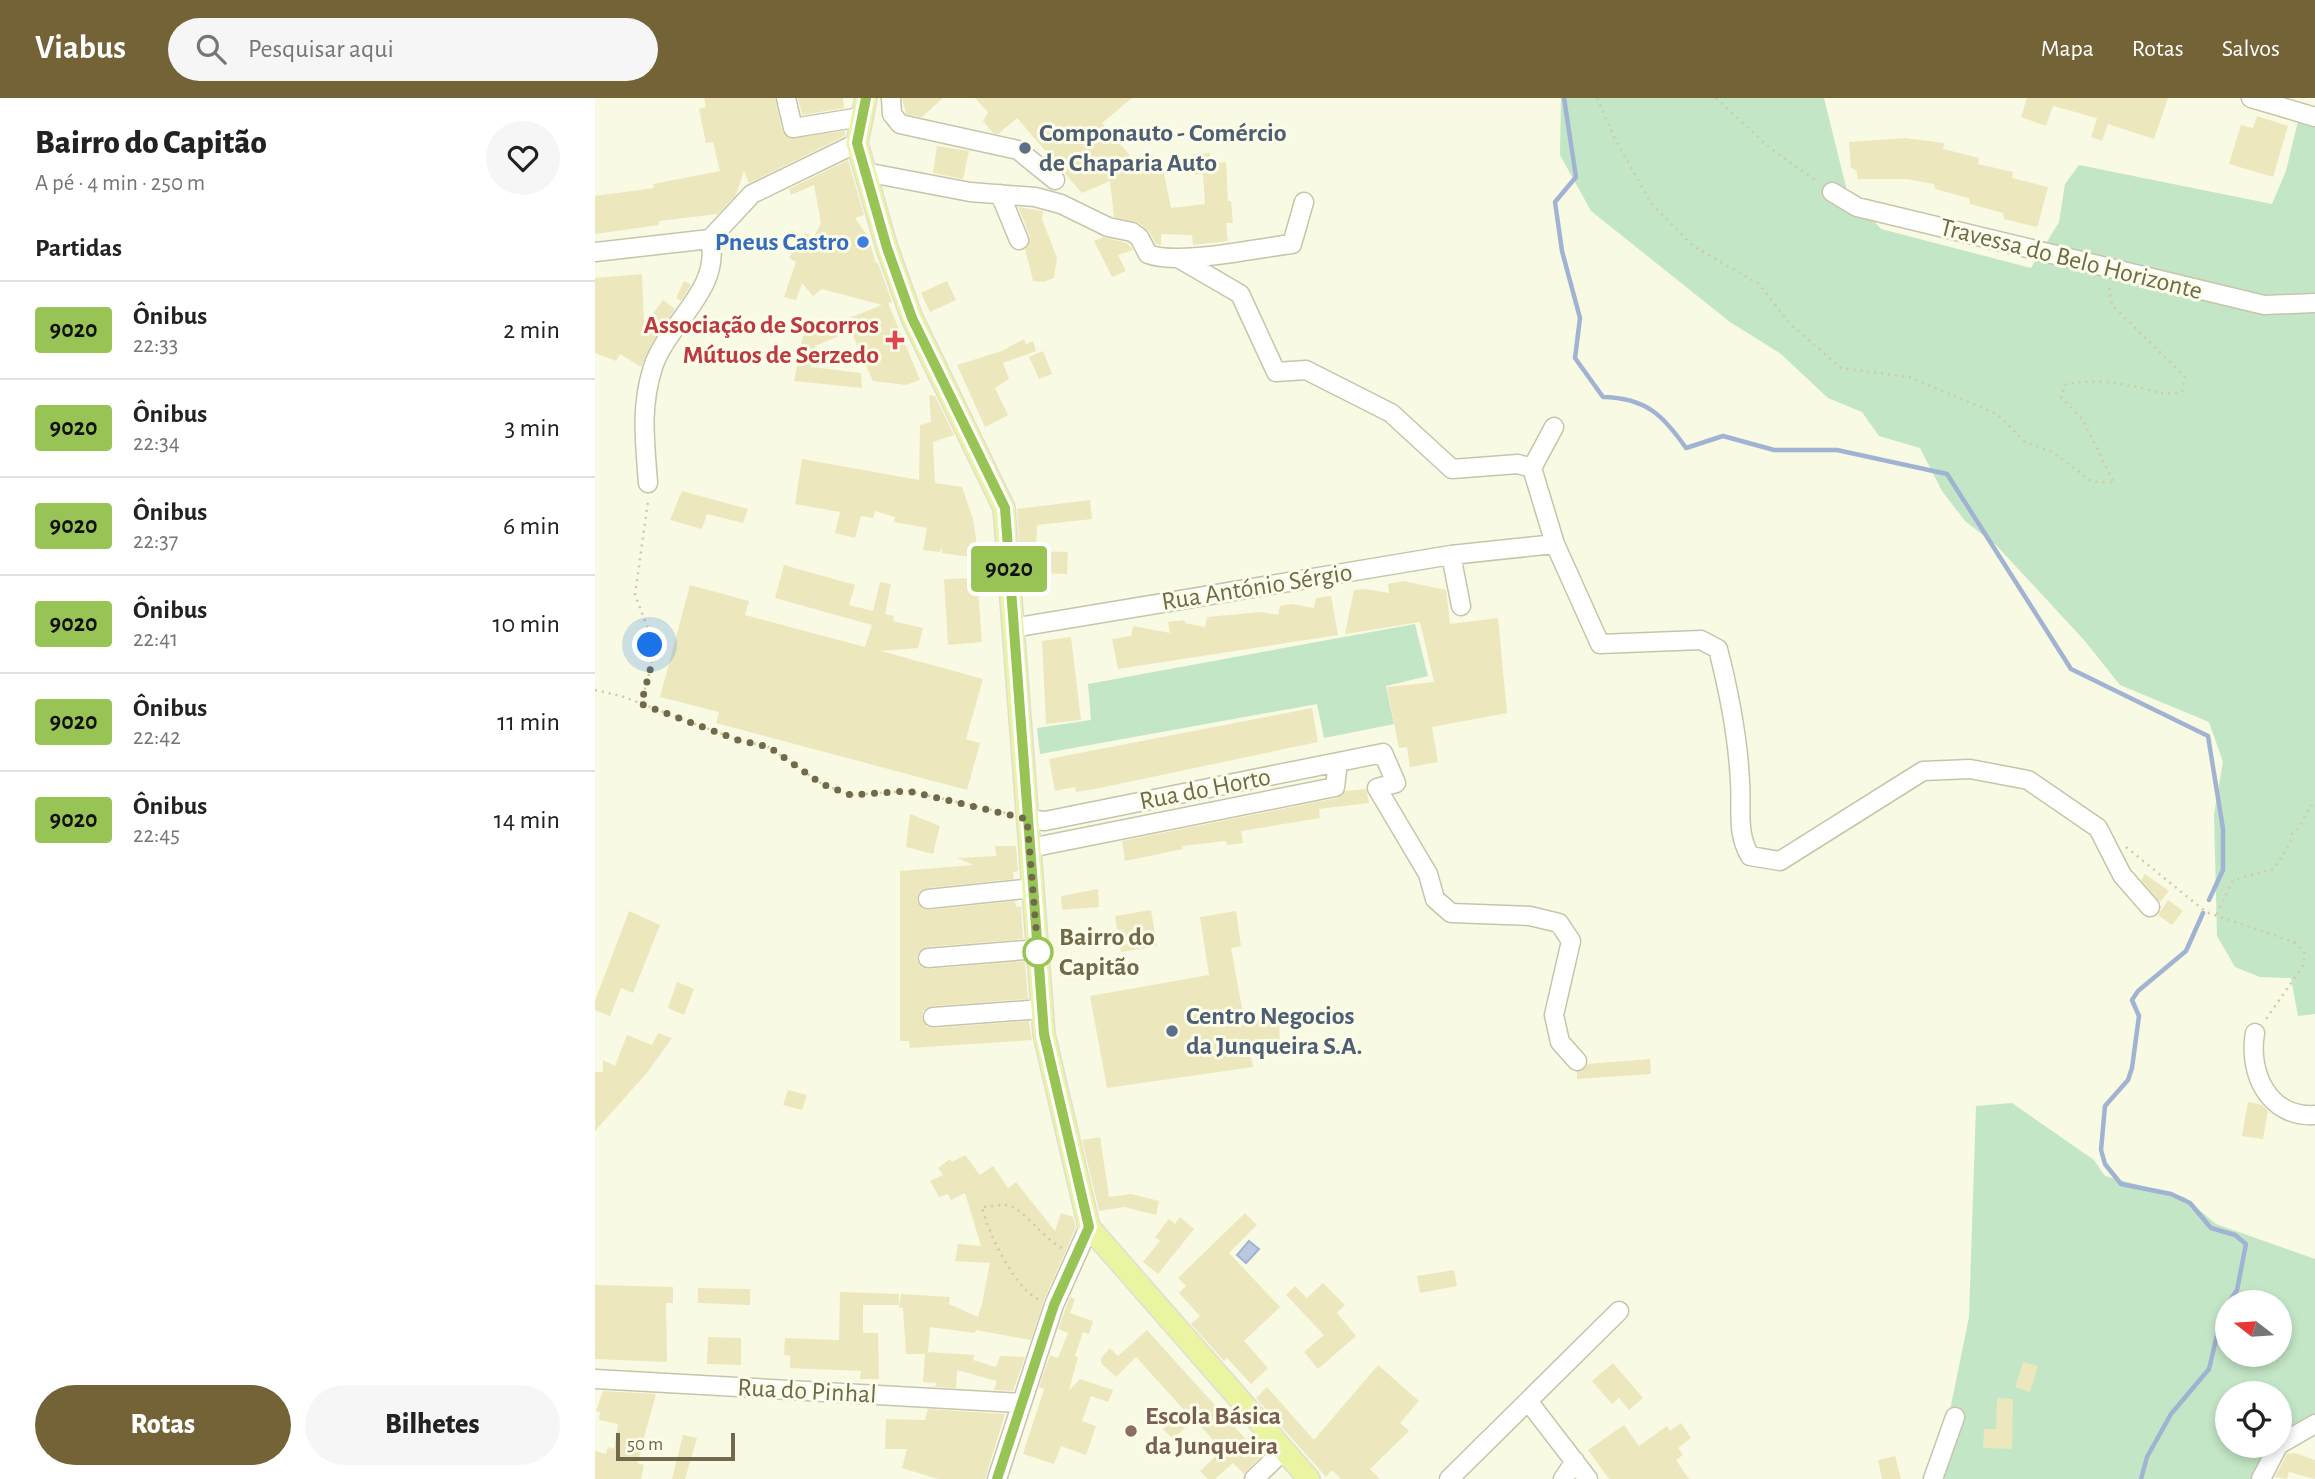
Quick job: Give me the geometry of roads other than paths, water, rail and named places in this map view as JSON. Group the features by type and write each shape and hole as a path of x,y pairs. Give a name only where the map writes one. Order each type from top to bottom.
{"main road":[{"path":"863,107 857,143 912,318 1005,508 1042,1009 1051,1069 1089,1227 1309,1479"}],"street":[{"path":"786,98 793,128 863,107"},
{"path":"891,98 892,114 900,124 1019,150 1055,180"},
{"path":"2251,98 2315,117"},
{"path":"595,252 710,239 752,194 857,143"},
{"path":"865,172 932,186 1035,197 1062,204 1108,227 1132,232 1139,237 1148,254 1178,258 1292,244 1304,202"},
{"name":"Travessa do Belo Horizonte","path":"1832,192 1857,206 2116,271 2264,305 2315,303"},
{"path":"1000,194 1019,240"},
{"path":"648,484 642,413 654,365 666,339 688,313 705,282 714,258 710,239"},
{"path":"1178,258 1240,294 1276,372 1306,370 1391,413 1452,469 1518,464 1532,468"},
{"path":"1554,427 1532,468 1555,544 1600,644 1701,640 1718,649 1726,682 1740,781 1740,840 1750,856 1780,862 1923,771 1970,769 2028,780 2098,828 2122,875 2150,906"},
{"name":"Rua António Sérgio","path":"1012,628 1451,555 1555,544"},
{"path":"1451,555 1461,606"},
{"name":"Rua do Horto","path":"1027,819 1045,821 1383,753 1396,783 1377,788 1428,874 1435,899 1451,913 1530,916 1559,923 1571,941 1554,1015 1560,1042 1577,1061"},
{"path":"1030,848 1335,787 1338,762"},
{"path":"928,899 1034,888"},
{"path":"928,958 1038,949"},
{"path":"933,1017 1042,1009"},
{"path":"2255,1033 2252,1051 2257,1079 2276,1103 2294,1112 2315,1115"},
{"path":"997,1479 1054,1305 1089,1227"},
{"path":"1449,1479 1619,1311"},
{"name":"Rua do Pinhal","path":"595,1379 1020,1403"},
{"path":"1528,1401 1588,1479"},
{"path":"1933,1479 1955,1418"},
{"path":"2292,1437 2315,1424"},
{"path":"1254,1479 1284,1450"},
{"path":"2261,1479 2272,1458"},
{"path":"1563,1479 1575,1461"}],"water":[{"path":"1249,1241 1259,1249 1246,1263 1237,1255"}],"waterway":[{"path":"1564,98 1576,177 1555,202 1562,251 1580,318 1575,358 1603,397 1631,401 1652,410 1686,448 1723,436 1774,450 1837,450 1947,474 2071,669 2208,736 2223,829 2223,870 2209,900"},
{"path":"2203,913 2186,951 2138,991 2132,1000 2139,1016 2132,1068 2128,1080 2105,1106 2101,1150 2105,1164 2121,1184 2171,1194 2190,1203 2211,1228 2235,1235 2246,1244 2237,1290"},
{"path":"2141,1479 2147,1457 2171,1414 2209,1369 2215,1344"}],"place":[{"name":"Componauto - Comércio de Chaparia Auto","path":"1025,148"},
{"name":"Pneus Castro","path":"863,242"},
{"name":"Associação de Socorros Mútuos de Serzedo","path":"895,340"},
{"name":"Bairro do Capitão","path":"1038,952"},
{"name":"Centro Negocios da Junqueira S.A.","path":"1172,1031"},
{"name":"Escola Básica da Junqueira","path":"1131,1431"}]}
